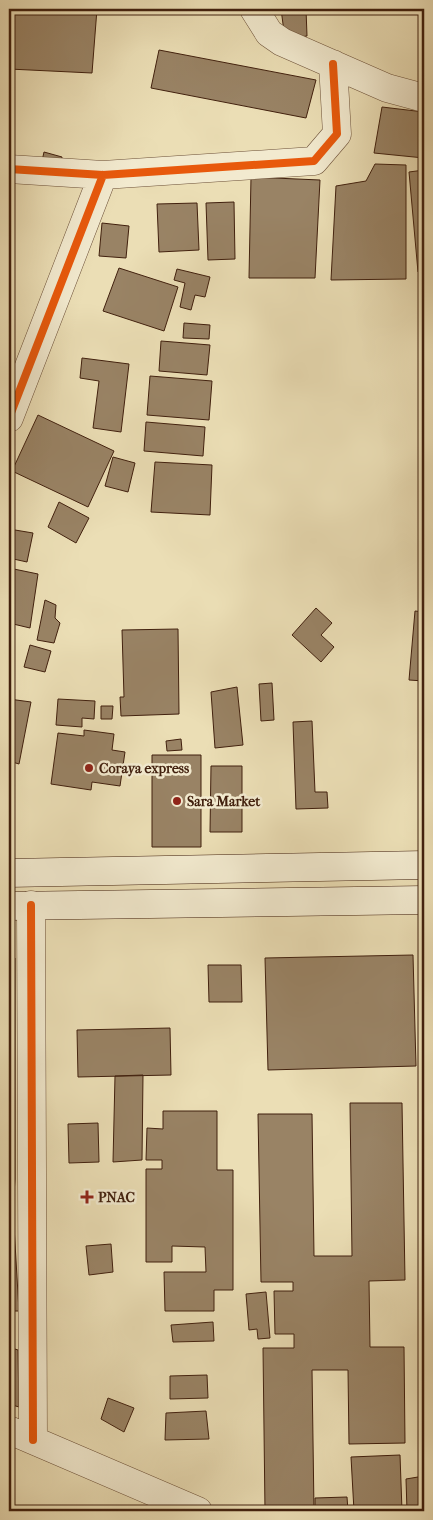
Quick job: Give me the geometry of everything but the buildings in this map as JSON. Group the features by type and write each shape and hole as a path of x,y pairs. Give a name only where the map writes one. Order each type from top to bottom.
{"street":[{"path":"254,9 269,33 282,42 387,88 424,98"},
{"path":"9,168 103,175 314,161 337,134 333,64"},
{"path":"9,418 103,175"},
{"path":"9,873 424,865"},
{"path":"198,1511 21,1435 20,906 424,900"}],"cycle path":[{"path":"9,169 103,175 314,161 337,134 333,64"},
{"path":"9,418 103,175"},
{"path":"31,905 33,1440"}],"place":[{"name":"Coraya express","path":"89,768"},
{"name":"Sara Market","path":"177,801"},
{"name":"PNAC","path":"87,1197"}]}
